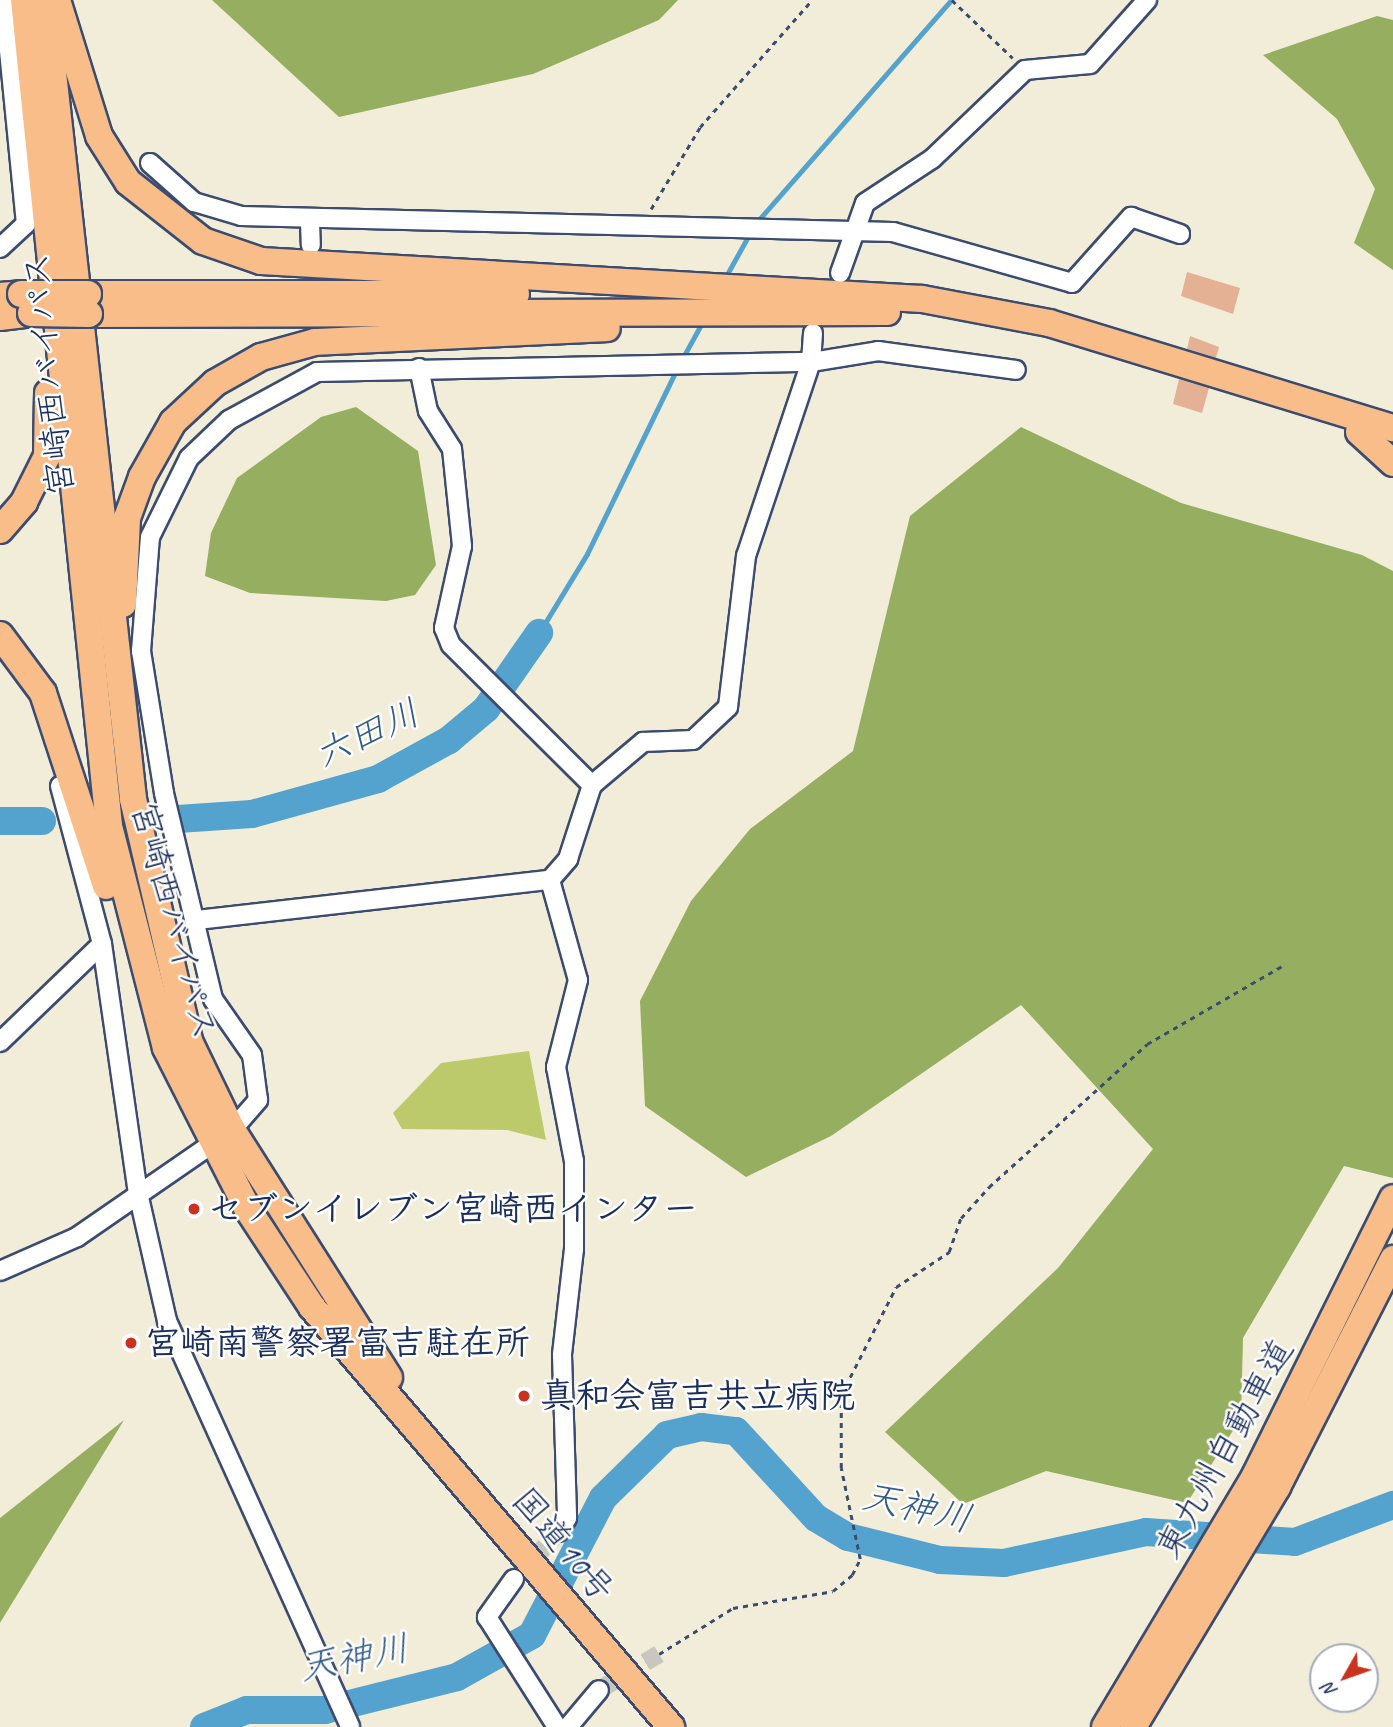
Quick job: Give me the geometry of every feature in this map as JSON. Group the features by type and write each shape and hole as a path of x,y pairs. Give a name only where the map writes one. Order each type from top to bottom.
{"highway":[{"name":"宮崎西バイパス","path":"24,0 108,826 144,974 166,1048 222,1136 312,1307 402,1407"},
{"name":"宮崎西バイパス","path":"45,0 133,799 190,1043 222,1136"},
{"path":"57,0 99,136 128,182 203,241 261,261 911,298 1049,323 1357,424 1393,442"},
{"path":"89,304 672,295 702,288"},
{"path":"0,317 17,301 929,315 1031,336 1357,424 1393,428"},
{"path":"123,710 127,518 166,433 215,383 261,357 314,342 759,320 786,312"},
{"path":"0,530 24,502 47,456 48,379 60,359"},
{"path":"1357,424 1393,411"},
{"path":"1357,424 1393,463"},
{"path":"0,635 43,693 117,926 144,974"},
{"path":"1362,1265 1393,1181"},
{"name":"東九州自動車道","path":"1105,1727 1266,1482 1393,1198"},
{"name":"東九州自動車道","path":"1132,1727 1266,1482 1393,1259"},
{"name":"国道10号","path":"402,1407 671,1727"}],"street":[{"path":"0,248 26,224 4,0"},
{"path":"839,273 850,234 865,203 932,159 1025,70 1090,64 1147,0"},
{"path":"150,163 194,202 242,216 310,222 850,234 893,232 1072,283 1131,217 1180,234"},
{"path":"310,222 311,245"},
{"path":"197,920 550,880 568,859 592,785 643,742 693,740 728,707 746,556 811,362 813,333"},
{"path":"0,1271 77,1237 251,1113 259,1082 252,1055 213,999 197,920 164,793 141,651 150,537 189,458 229,420 313,364 419,368 811,362 878,351 929,353 1016,370"},
{"path":"419,368 428,411 452,449 462,546 444,628 452,645 592,785"},
{"path":"0,650 41,714 102,944 138,1193 167,1321 341,1699 350,1727"},
{"path":"550,880 578,980 556,1067 575,1161 574,1249 562,1355 567,1518 559,1532"},
{"path":"0,1042 102,944"},
{"path":"514,1579 487,1617 556,1727"},
{"path":"568,1727 598,1690"}],"path":[{"path":"644,229 657,191 700,127 813,0"},
{"path":"952,0 1025,70"},
{"path":"659,1654 733,1608 833,1591 852,1575 860,1559 841,1468 841,1395 896,1287 949,1252 961,1218 989,1187 1147,1044 1282,966"}],"green space":[{"path":"212,0 678,0 659,20 533,74 339,117"},
{"path":"1377,16 1393,20 1393,270 1354,243 1375,189 1337,119 1263,55"},
{"path":"356,407 418,451 436,565 415,595 386,601 250,593 205,576 211,533 237,478 321,417"},
{"path":"1021,427 1181,503 1362,555 1393,571 1393,1178 1344,1166 1243,1338 1241,1418 1187,1503 1046,1471 963,1504 885,1432 1058,1268 1153,1149 1021,1005 831,1136 746,1177 645,1106 640,1001 691,901 750,829 853,751 910,516"},
{"path":"529,1051 546,1140 507,1130 402,1129 393,1113 441,1063"},
{"path":"124,1420 0,1623 0,1518"}],"building":[{"path":"1187,272 1240,288 1233,314 1181,296"},
{"path":"1190,336 1219,347 1216,358 1187,349"},
{"path":"1179,379 1209,388 1202,413 1173,404"}],"waterway":[{"path":"756,223 951,0"},
{"path":"725,278 750,233"},
{"path":"681,361 702,323"},
{"path":"539,633 587,554 677,369"},
{"name":"六田川","path":"178,819 252,814 378,779 449,740 486,709 539,633"},
{"name":"六田川","path":"0,821 42,821"},
{"name":"天神川","path":"204,1727 247,1710 325,1710 457,1677 532,1635 603,1498 667,1435 701,1427 736,1431 816,1518 848,1537 940,1560 1004,1563 1146,1532 1295,1542 1393,1505"}],"tunnel":[{"path":"514,1579 559,1532"},
{"path":"599,1690 659,1654"}],"place":[{"name":"セブンイレブン宮崎西インター","path":"194,1209"},
{"name":"宮崎南警察署富吉駐在所","path":"131,1343"},
{"name":"真和会富吉共立病院","path":"524,1396"}]}
